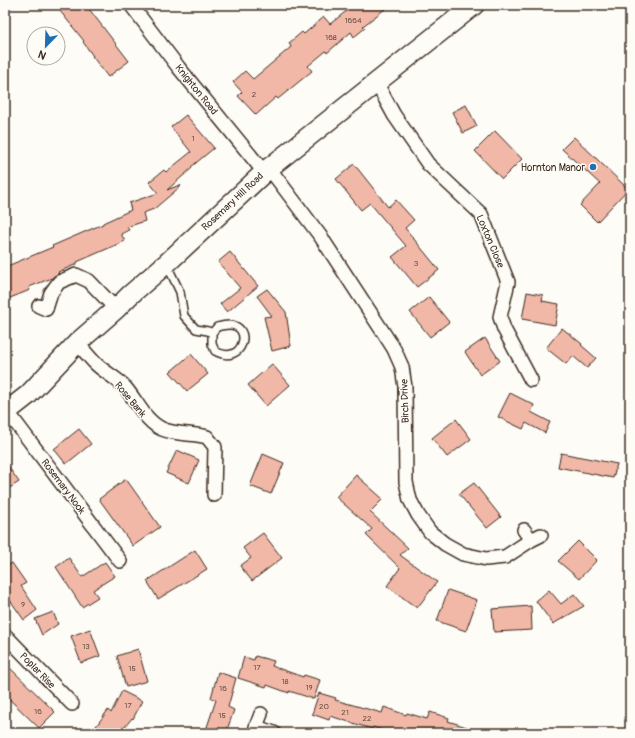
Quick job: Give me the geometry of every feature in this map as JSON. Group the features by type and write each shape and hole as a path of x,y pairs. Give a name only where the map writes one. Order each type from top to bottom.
{"main road":[{"name":"Rosemary Hill Road","path":"6,412 28,395 77,343 116,309 266,170 474,5"}],"street":[{"name":"Knighton Road","path":"132,5 179,68 266,170"},
{"name":"Loxton Close","path":"376,82 394,115 428,164 481,214 508,282 500,317 504,329 531,380"},
{"name":"Birch Drive","path":"266,170 321,237 394,349 402,367 404,387 406,482 410,500 430,532 463,554 486,559 505,557 532,535"},
{"path":"39,306 46,309 51,293 59,282 76,276 89,281 116,309"},
{"name":"Rose Bank","path":"77,343 95,364 122,385 154,425 172,432 207,437 215,447 214,495"},
{"name":"Rosemary Nook","path":"6,412 120,561"},
{"name":"Poplar Rise","path":"5,635 72,704"},
{"path":"262,714 255,730 274,733"}],"lane":[{"path":"166,263 180,292 184,316 196,329 212,333"},
{"path":"231,325 237,327 242,335 242,345 233,353 221,355 215,351 212,344 212,333 217,327 221,326 231,325"}],"building":[{"path":"67,5 86,5 129,61 108,77 92,56 83,42 84,41 60,11"},
{"path":"354,5 390,5 363,26 365,28 354,37 351,32 327,53 326,51 308,66 312,71 278,99 276,97 256,115 238,96 242,92 233,82 245,71 253,79 291,47 289,43 302,32 304,34 324,17 330,24"},
{"path":"466,105 477,126 463,133 452,112"},
{"path":"186,115 214,148 167,190 180,185 181,186 154,209 143,213 145,221 127,227 129,230 121,234 125,241 77,262 77,264 58,272 59,273 52,278 29,287 30,290 5,300 5,267 103,224 131,210 129,203 158,193 149,182 164,170 166,172 191,152 171,127"},
{"name":"Hornton Manor","path":"495,131 522,159 502,179 475,151"},
{"name":"Hornton Manor","path":"574,137 628,189 597,222 580,205 600,184 562,149"},
{"path":"354,164 388,207 396,200 414,220 405,228 439,270 417,287 392,257 406,246 370,203 361,210 336,179"},
{"path":"230,252 258,286 227,312 220,304 240,288 218,262"},
{"path":"267,289 286,312 291,346 272,351 264,317 272,316 257,296"},
{"path":"527,292 543,295 542,301 559,304 555,325 522,319"},
{"path":"429,297 449,322 430,337 410,312"},
{"path":"562,328 582,344 581,345 596,358 587,368 573,356 566,364 546,348"},
{"path":"485,338 500,361 480,375 465,352"},
{"path":"191,354 208,374 187,391 170,372"},
{"path":"272,364 290,385 266,406 248,385"},
{"path":"510,393 534,405 531,412 550,422 545,433 526,423 523,429 498,417"},
{"path":"456,419 471,439 447,457 432,438"},
{"path":"79,429 91,444 66,464 54,449"},
{"path":"177,450 199,460 189,483 166,473"},
{"path":"561,453 617,464 613,478 558,467"},
{"path":"263,454 284,463 271,494 250,486"},
{"path":"5,462 19,482 5,491"},
{"path":"356,475 383,499 370,512 408,548 400,555 437,582 417,608 387,586 400,568 366,535 372,529 336,497"},
{"path":"126,479 160,527 133,546 99,499"},
{"path":"474,483 501,517 487,528 459,494"},
{"path":"263,533 282,558 252,581 240,566 251,558 243,548"},
{"path":"578,541 597,560 579,579 558,561"},
{"path":"195,550 207,569 158,599 147,581"},
{"path":"69,558 82,577 105,562 115,576 93,590 98,597 82,607 56,567"},
{"path":"12,563 26,583 21,586 37,610 24,620 5,593 5,567"},
{"path":"448,590 477,600 466,631 437,621"},
{"path":"549,590 561,604 574,594 584,606 553,624 536,601"},
{"path":"531,606 532,630 494,632 492,609"},
{"path":"53,612 58,624 42,635 35,619"},
{"path":"90,629 100,656 81,663 71,636"},
{"path":"138,649 147,681 126,687 117,656"},
{"path":"255,656 274,661 272,666 303,677 304,675 320,680 314,699 289,691 289,693 267,685 266,687 238,678 244,657 254,660"},
{"path":"5,663 55,712 39,728 5,695"},
{"path":"218,672 236,678 228,707 234,710 226,733 205,733 216,700 211,698"},
{"path":"122,691 142,701 133,719 132,718 120,733 91,733 108,710 111,713"},
{"path":"319,693 336,698 335,700 382,713 384,707 406,715 407,713 427,719 430,712 449,718 448,721 479,731 478,733 406,733 395,730 394,733 391,733 373,727 372,729 330,716 329,720 312,714"}],"place":[{"name":"Hornton Manor","path":"593,167"}]}
